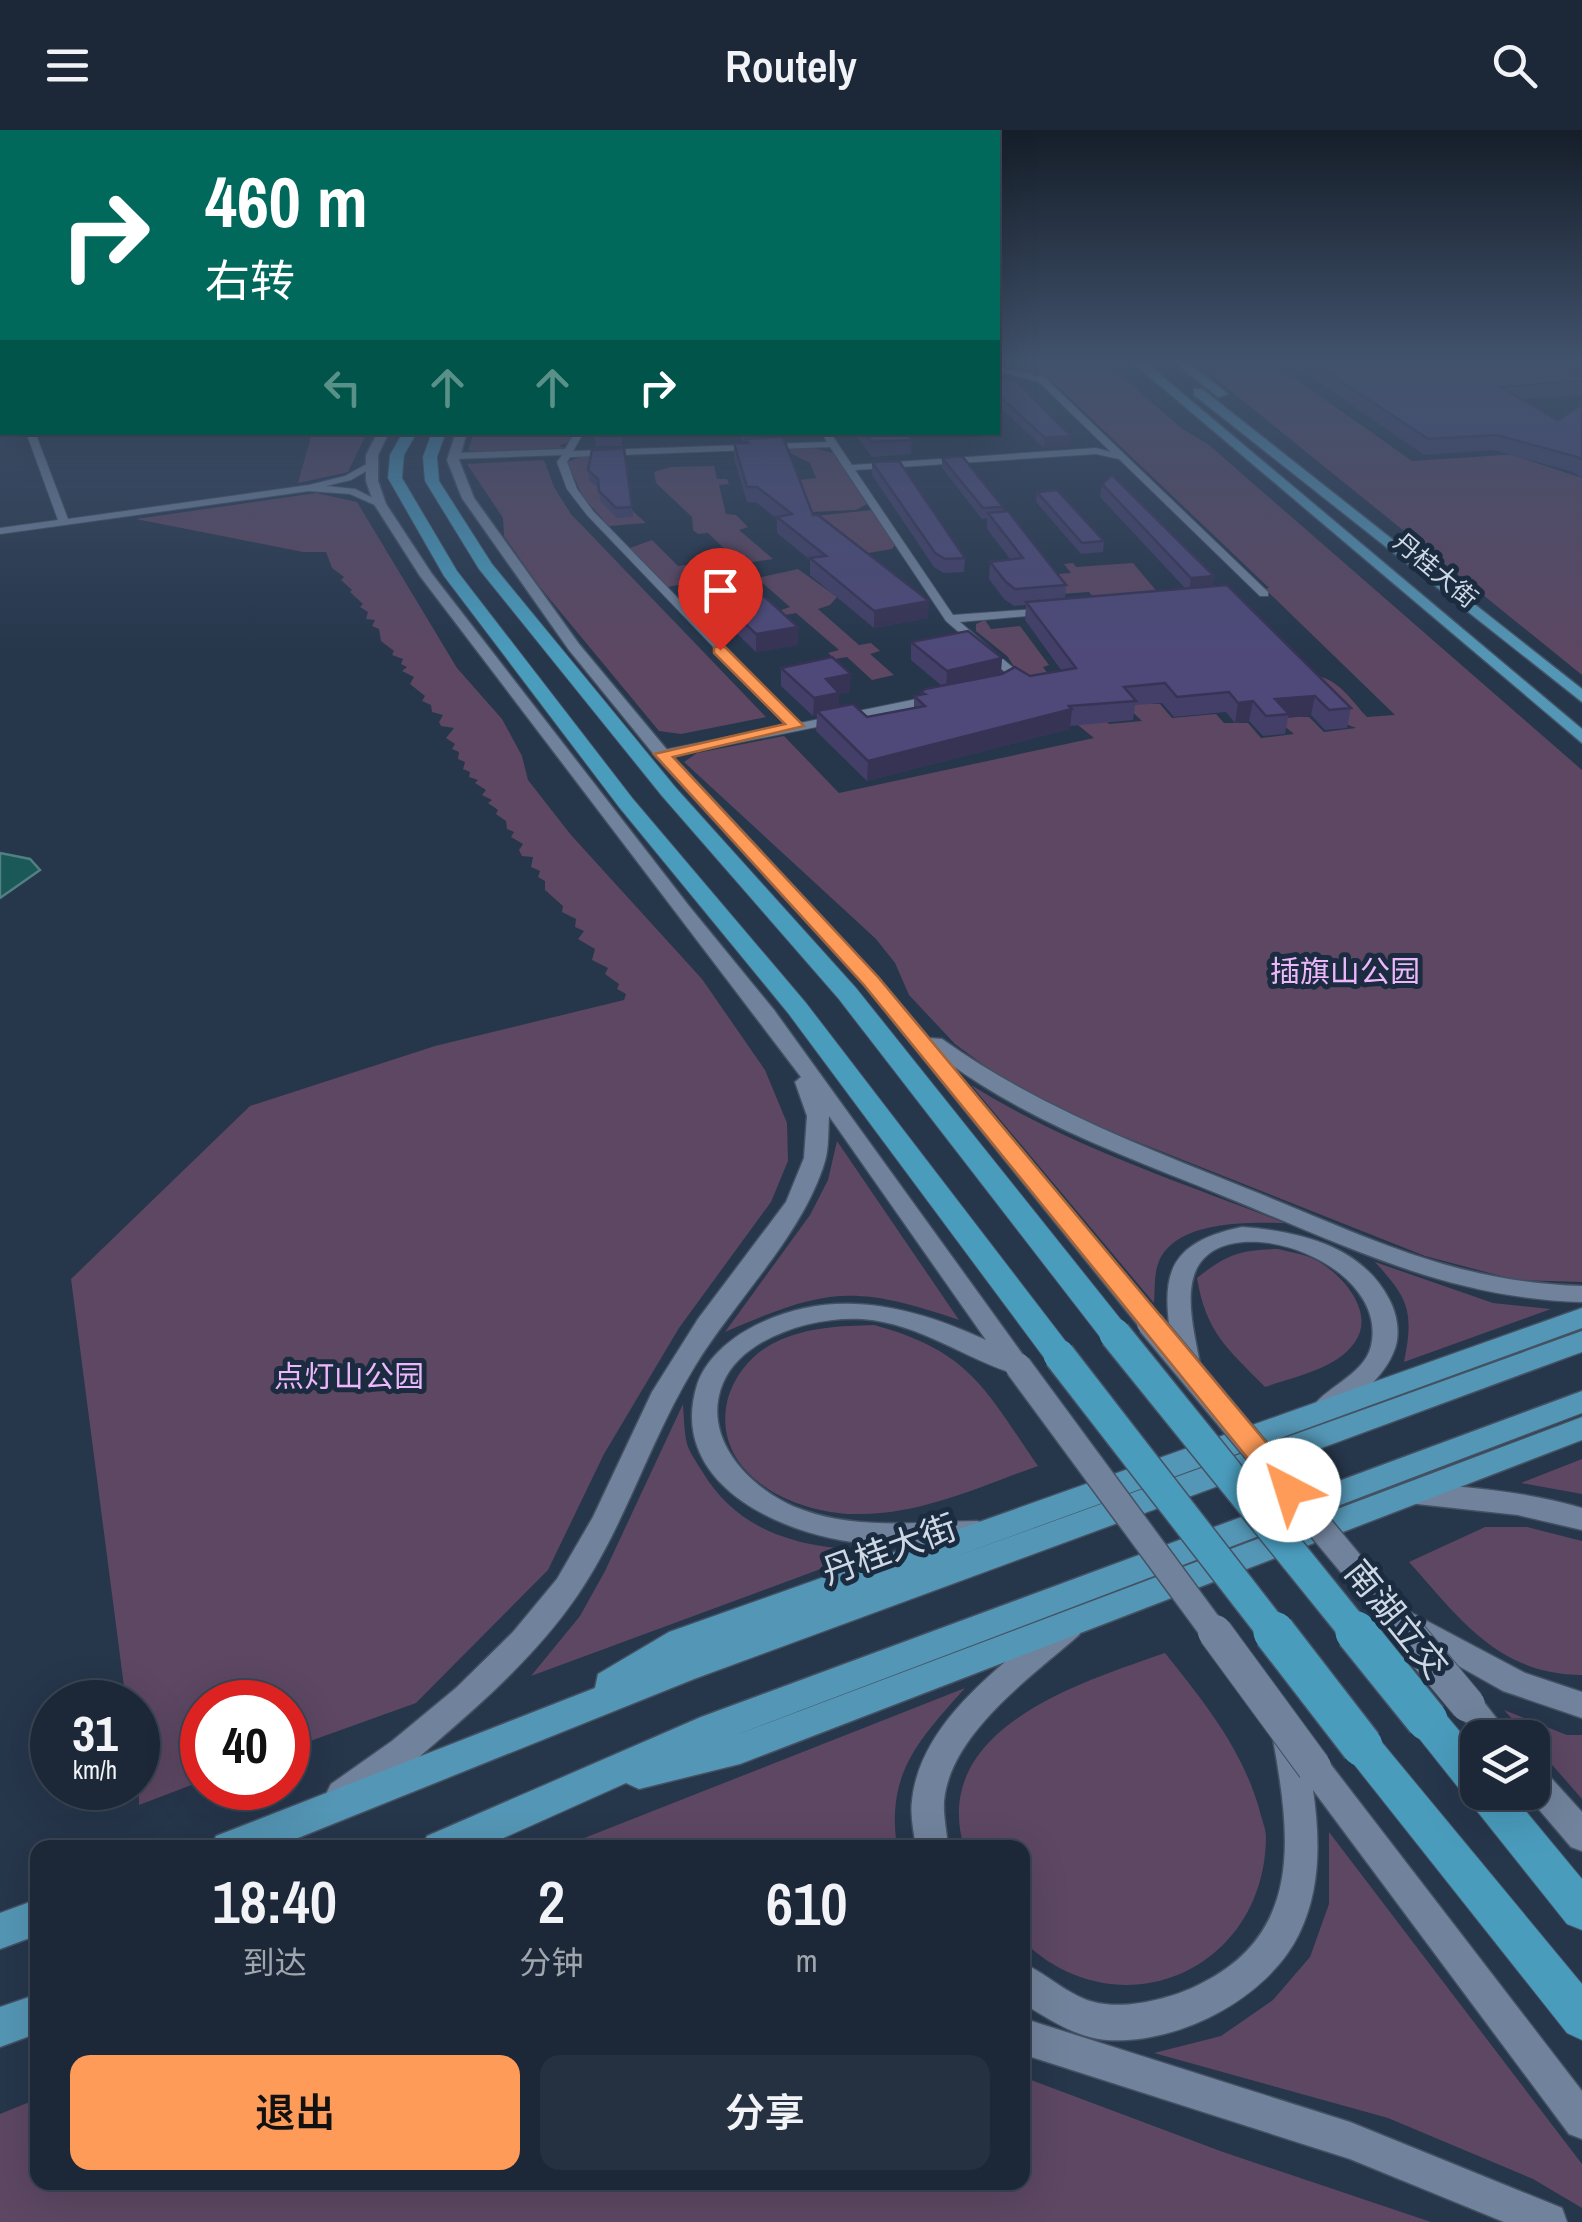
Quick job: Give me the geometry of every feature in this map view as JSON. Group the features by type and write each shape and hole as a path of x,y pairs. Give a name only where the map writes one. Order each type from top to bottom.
{"highway":[{"path":"397,460 395,478 450,573 504,644 598,766 797,1008 1058,1354 1362,1746 1582,2018"},
{"name":"南湖立交","path":"430,460 432,480 485,566 669,792 847,993 1115,1334 1460,1760"},
{"path":"1501,1810 1582,1910"}],"main road":[{"name":"丹桂大街","path":"1249,460 1582,738"},
{"name":"丹桂大街","path":"1286,460 1582,697"},
{"path":"540,1726 681,1642 1582,1318"},
{"name":"丹桂大街","path":"250,1840 682,1669 1582,1342"},
{"path":"458,1840 712,1728 1582,1402"},
{"path":"576,1788 740,1749 1582,1428"},
{"path":"0,1931 30,1921"},
{"path":"0,2027 30,2016"}],"street":[{"path":"40,460 64,522"},
{"path":"372,460 372,481 380,504 427,576 797,1056 1018,1366 1582,2121"},
{"path":"454,460 468,498 574,647 658,750 901,1018 1481,1720"},
{"path":"563,460 568,479 590,513 792,723"},
{"path":"843,460 950,619 1014,675 1006,684 988,688"},
{"path":"849,468 971,460"},
{"path":"1126,460 1264,594 1246,595"},
{"path":"0,531 310,488 348,478 372,464"},
{"path":"310,488 352,492 380,504"},
{"path":"485,566 574,647"},
{"path":"427,576 504,644"},
{"path":"950,619 1059,610"},
{"path":"607,687 669,792"},
{"path":"658,750 958,694"},
{"path":"598,766 682,910"},
{"path":"901,1018 987,1082 1076,1128 1423,1267 1475,1283 1526,1292 1582,1294"},
{"path":"308,1818 403,1751 467,1697 524,1641 567,1587 606,1521 660,1399 707,1325 796,1204 815,1158 818,1116 797,1056"},
{"path":"1188,1369 1180,1306 1182,1274 1195,1252 1220,1240 1250,1236 1323,1248 1357,1270 1376,1290 1387,1320 1384,1348 1322,1412"},
{"path":"988,1532 842,1531 795,1519 754,1498 717,1461 706,1424 709,1382 730,1354 755,1337 834,1311 881,1313 928,1325 1018,1366"},
{"path":"1409,1494 1504,1501 1553,1509 1582,1519"},
{"path":"1390,1611 1537,1695 1582,1705"},
{"path":"931,1840 928,1798 944,1750 985,1702 1072,1622"},
{"path":"1030,1987 1040,1996 1104,2022 1166,2016 1214,1998 1259,1965 1288,1921 1300,1870 1299,1800 1287,1730"},
{"path":"1550,1800 1582,1836"},
{"path":"1030,2039 1173,2088 1323,2132 1450,2178 1548,2222"}],"green space":[{"path":"304,460 354,460 348,472 298,483"},
{"path":"544,460 554,487 571,514 766,717 681,734 659,731 539,586 504,536 503,518 467,464"},
{"path":"601,460 625,504 646,523 609,526 583,497 567,462"},
{"path":"803,460 837,460 867,504 856,510 812,512 800,480 816,478 810,463"},
{"name":"插旗山公园","path":"1134,460 1226,460 1582,770 1582,1282 1516,1280 1425,1256 1077,1118 1012,1086 955,1044 909,995 895,963 876,939 684,762 697,753 784,736 839,793 1094,738 1024,681 1007,656 976,631 976,624 985,620 991,629 1020,626 1049,665 1043,667 1075,710 1098,710 1109,724 1142,721 1123,703 1160,704 1172,718 1216,714 1224,723 1248,723 1261,738 1294,734 1272,716 1309,717 1324,732 1356,728 1346,724 1314,676 1337,685 1367,717 1395,715 1265,589 1269,588"},
{"path":"1316,460 1526,460 1582,478 1582,675"},
{"path":"714,466 717,479 727,479 729,484 719,485 726,514 736,515 748,527 739,530 773,559 740,564 708,533 693,530 692,517 656,483 654,472 671,467"},
{"name":"点灯山公园","path":"316,493 357,502 457,668 502,719 522,756 528,780 571,835 702,979 765,1070 787,1123 788,1161 771,1202 679,1328 604,1454 548,1570 416,1703 310,1741 310,1680 180,1680 180,1789 160,1797 160,1680 123,1680 71,1279 250,1106 435,1046 624,1000 626,994 605,974 608,968 592,960 595,949 578,939 584,931 575,927 576,919 562,912 563,906 545,890 545,881 538,877 540,871 531,867 533,857 522,856 519,850 523,844 511,837 514,832 507,829 506,821 496,814 498,810 488,803 492,800 482,795 486,790 463,769 465,762 458,759 459,752 452,749 455,744 446,738 454,728 441,726 443,715 432,712 431,705 422,701 425,696 410,684 414,677 402,671 407,667 401,664 403,659 392,655 394,651 381,641 379,629 372,626 375,620 366,619 368,612 341,580 344,577 332,568 326,552 303,552 136,519"},
{"path":"871,510 895,545 892,549 862,554 815,516"},
{"path":"652,540 678,566 685,565 701,581 667,587 630,548"},
{"path":"1073,563 1076,567 1133,563 1159,594 1095,599 1089,592 1061,594 1045,575 1071,573 1064,564"},
{"path":"798,569 837,597 830,605 818,609 859,645 871,643 880,651 870,654 894,675 872,680 847,657 835,659 828,653 839,650 796,613 785,615 781,610 790,607 757,578"},
{"path":"971,1085 1085,1144 1285,1223 1213,1227 1179,1239 1158,1264 1154,1303"},
{"path":"837,1141 959,1320 892,1300 840,1296 789,1306 725,1332 810,1215 828,1180"},
{"path":"1278,1249 1312,1258 1336,1274 1359,1307 1360,1330 1355,1342 1337,1359 1265,1387 1220,1339 1206,1313 1197,1278 1234,1255"},
{"path":"1375,1262 1493,1303 1551,1309 1404,1362 1406,1307"},
{"path":"874,1325 933,1347 972,1376 1038,1466 948,1499 878,1513 830,1512 805,1506 760,1483 743,1467 731,1447 725,1424 728,1398 740,1372 768,1346 787,1337 824,1328"},
{"path":"683,1404 690,1451 717,1492 735,1510 775,1534 798,1541 872,1550 531,1676 580,1616"},
{"path":"1582,1459 1582,1494 1521,1483"},
{"path":"1485,1527 1527,1527 1582,1541 1582,1675 1527,1665 1504,1654 1464,1622 1409,1562"},
{"path":"1165,1653 1220,1726 1242,1765 1266,1834 1259,1885 1241,1924 1213,1954 1179,1974 1141,1984 1101,1983 1061,1968 1030,1946 1030,1840 963,1840 959,1806 969,1771 990,1741 1020,1716 1094,1679"},
{"path":"965,1688 933,1724 910,1759 897,1798 896,1840 579,1840"},
{"path":"1504,1710 1529,1720 1513,1720"},
{"path":"1550,1728 1567,1735 1582,1735 1582,1799 1550,1762"},
{"path":"1329,1832 1582,2164 1582,2208 1533,2179 1388,2118 1154,2053 1221,2036 1273,2000 1310,1957 1329,1904"},
{"path":"1030,2080 1223,2152 1431,2222 0,2222 0,2114 30,2102 30,2190 1030,2190"}],"shaded area":[{"path":"0,853 30,859 40,870 0,898"}],"building":[{"path":"590,460 626,460 632,507 616,508 599,491 598,479 588,470"},
{"path":"739,460 792,460 813,515 929,601 874,611 810,558 826,556 777,517 792,514 757,487 747,487"},
{"path":"943,460 965,460 1003,507 983,508"},
{"path":"899,461 965,558 945,559 935,553 872,462"},
{"path":"1112,475 1214,576 1191,578 1102,484"},
{"path":"1057,490 1104,541 1082,543 1037,492"},
{"path":"1008,511 1066,585 1015,589 990,562 1023,558 988,513"},
{"path":"736,571 798,627 756,634 696,577"},
{"path":"1227,585 1351,708 1329,710 1315,696 1275,699 1289,714 1266,716 1253,701 1238,703 1229,692 1177,697 1165,683 1124,687 1136,701 1069,706 1072,709 868,761 817,711 853,704 867,717 925,706 914,696 925,694 921,692 925,689 1002,674 1015,667 1030,676 1076,668 1026,602"},
{"path":"968,631 1002,658 947,671 911,642"},
{"path":"832,657 851,674 826,679 839,693 814,698 781,668"}],"route":[{"path":"720,650 796,726 662,754 871,981 1289,1490"}]}
